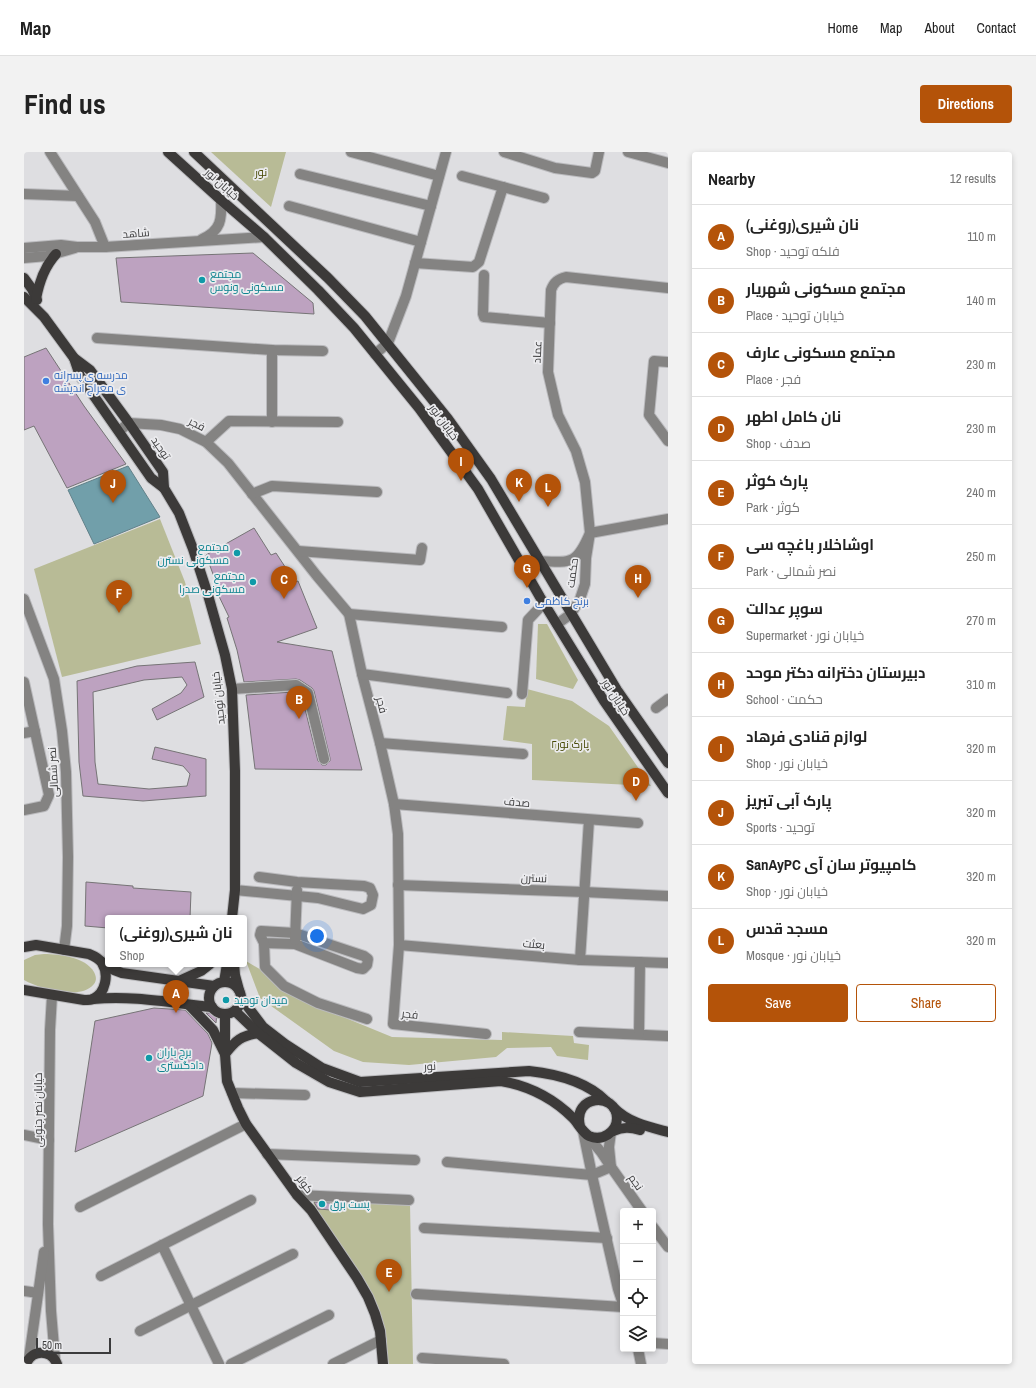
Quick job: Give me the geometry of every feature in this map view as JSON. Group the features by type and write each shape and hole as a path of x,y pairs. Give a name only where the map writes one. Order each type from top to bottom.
{"main road":[{"name":"خیابان نور","path":"168,152 264,237 323,295 354,328 419,408 478,489 544,603 604,701 668,793"},
{"name":"خیابان نور","path":"194,152 328,278 365,316 448,419 491,479 617,690 668,763"},
{"path":"36,299 38,288 47,266 56,254"},
{"name":"توحید","path":"24,278 32,289 44,317"},
{"name":"توحید","path":"24,297 44,317 74,358 90,370 129,423 163,472 164,488"},
{"name":"توحید","path":"74,358 80,376 118,431 151,478 164,488"},
{"name":"خیابان توحید","path":"164,488 179,513 204,582 225,655 232,689 235,771 235,890 232,915"},
{"path":"24,947 36,945 89,954 105,964"},
{"path":"93,999 102,991 106,980 106,972 102,962"},
{"path":"110,967 122,973 178,981 219,984 230,983 236,986 261,1030"},
{"path":"178,981 201,971 206,967"},
{"path":"226,967 219,984 212,990 209,998 212,1007 217,1012 230,1013 261,1030"},
{"path":"230,1013 238,1008 241,995 234,967"},
{"path":"24,990 52,996 84,1000 119,997 212,1007"},
{"path":"189,1005 213,1030 225,1054 240,1038 261,1030"},
{"name":"کوثر","path":"230,1013 225,1054 227,1081 238,1108 246,1124 297,1195 311,1210 362,1288 375,1314 381,1340 384,1364"},
{"name":"نور","path":"261,1030 322,1068 360,1082 529,1071 542,1073 576,1082 595,1092 632,1122 668,1132"},
{"name":"نور","path":"261,1030 296,1063 329,1082 360,1092 500,1082 519,1084 554,1101 565,1110 583,1130"},
{"path":"595,1100 609,1103 615,1110 617,1117 616,1124 608,1135 602,1138 595,1138 583,1130 579,1115 584,1105 595,1100"},
{"path":"612,1131 619,1128 631,1127 668,1139"},
{"path":"26,1362 34,1354 46,1352 51,1355 56,1362"}],"street":[{"path":"50,152 95,222 105,247"},
{"path":"351,152 440,176"},
{"path":"375,354 388,343 406,296 446,152"},
{"path":"504,152 555,168 592,173 595,171 599,152"},
{"path":"628,152 668,163"},
{"path":"300,174 431,206"},
{"path":"462,176 544,198"},
{"path":"415,263 473,266 476,264 478,262 503,187"},
{"path":"24,194 78,196"},
{"path":"197,241 211,236 218,227 222,216 221,200"},
{"path":"289,206 421,242"},
{"name":"شاهد","path":"24,248 61,245 77,247 105,247 264,237"},
{"name":"شاهد","path":"24,258 56,254 77,247"},
{"path":"484,274 484,317 550,322"},
{"name":"عماد","path":"590,533 585,482 576,451 558,414 548,372 551,290 553,284 561,278 566,277 668,288"},
{"path":"97,338 272,350 322,351"},
{"path":"272,350 272,422"},
{"path":"668,362 654,361 649,415 668,441"},
{"path":"206,442 229,421 338,422"},
{"path":"118,431 129,423"},
{"name":"فجر","path":"129,423 161,425 180,429 206,442 228,463 349,614 394,804 398,834 399,946 393,1024 486,1034"},
{"path":"252,494 272,486 377,492"},
{"path":"590,533 668,519"},
{"name":"حکمت","path":"539,561 562,563 577,557 584,547 590,533"},
{"name":"حکمت","path":"571,614 580,599 584,584 590,533"},
{"path":"298,551 420,560 422,548"},
{"name":"نصر شمالی","path":"24,599 54,679 62,731 66,772 68,857 67,926 64,950"},
{"path":"522,694 528,620 544,603"},
{"path":"349,614 502,627"},
{"path":"557,624 571,614"},
{"path":"362,674 507,693"},
{"path":"24,682 49,795 44,806 24,810"},
{"path":"232,689 296,685 308,693 324,759"},
{"path":"656,708 668,699"},
{"path":"24,734 35,731"},
{"path":"380,743 523,754"},
{"name":"صدف","path":"394,804 638,823"},
{"path":"580,960 589,820"},
{"path":"235,890 318,898 363,909 371,905 373,895 370,888 364,886 297,882 259,877"},
{"path":"295,938 297,882"},
{"name":"نسترن","path":"398,886 668,896"},
{"path":"295,938 357,968 363,969 367,966 368,959 364,956 295,938 264,943 264,967 284,986 318,1003 367,1019"},
{"name":"بعثت","path":"399,946 580,960 668,963"},
{"path":"639,1034 640,962"},
{"name":"خیابان نصر جنوبی","path":"52,996 50,1030 48,1224 51,1311 56,1362"},
{"path":"579,1032 668,1036"},
{"path":"232,1093 305,1096"},
{"path":"80,1207 246,1124"},
{"path":"583,1130 620,1295"},
{"name":"نجم","path":"583,1130 601,1152 640,1208"},
{"path":"447,1162 592,1175 611,1167 609,1147 612,1131"},
{"path":"24,1135 50,1140"},
{"path":"267,1154 415,1160"},
{"path":"297,1195 409,1200"},
{"path":"101,1276 250,1200"},
{"name":"خیابان نصر جنوبی","path":"26,1362 48,1224"},
{"path":"424,1228 607,1238"},
{"path":"656,1231 668,1247"},
{"path":"162,1245 219,1364"},
{"path":"140,1331 293,1254"},
{"path":"24,1291 38,1292"},
{"path":"416,1294 620,1307"},
{"path":"232,1364 329,1315"},
{"path":"333,1364 381,1340"},
{"path":"656,1343 668,1344"},
{"path":"639,1352 641,1364"},
{"path":"422,1358 504,1364"}],"green space":[{"name":"نور","path":"211,152 286,152 271,207"},
{"path":"160,519 185,582 201,644 62,677 34,569"},
{"path":"538,624 547,624 578,680 573,689 536,679"},
{"name":"پارک نور۲","path":"527,689 572,701 609,726 651,786 532,780 532,744 503,740 507,706 525,707"},
{"path":"44,954 72,957 85,963 94,972 96,978 94,984 88,989 70,993 49,990 24,980 24,960 35,955"},
{"path":"247,962 263,971 297,998 392,1037 502,1040 502,1032 573,1036 574,1043 589,1045 588,1060 557,1056 551,1047 507,1048 496,1057 409,1065 363,1062 334,1051 260,998"},
{"path":"314,1199 410,1203 413,1364 385,1364 377,1312 313,1210"}],"water":[{"path":"128,466 160,517 94,544 68,490"}],"building":[{"name":"مجتمع مسکونی ونوس","path":"253,253 313,303 314,314 121,302 116,258"},
{"path":"46,348 84,406 126,464 67,488 34,426 24,430 24,357"},
{"path":"254,528 271,555 276,553 295,582 298,581 317,628 277,642 332,651 362,770 255,769 246,695 294,692 302,697 318,761 322,765 326,765 330,761 330,758 312,688 296,679 244,682 237,650 227,618 229,617 214,586 217,585 206,555"},
{"path":"195,662 204,697 157,720 152,709 181,693 187,685 182,677 144,680 93,692 95,762 98,784 149,789 187,786 190,774 183,766 152,759 155,747 206,759 206,796 143,801 83,796 79,762 77,681 137,666"},
{"path":"86,882 133,886 133,888 191,892 190,915 105,915 105,928 85,926"},
{"name":"برج باران دادگستری","path":"154,1008 185,1010 208,1034 212,1043 203,1096 75,1152 95,1021"},
{"path":"217,1012 216,1023 206,1013 212,1013"},
{"path":"314,1202 332,1203 331,1210 318,1209"}],"place":[{"name":"مجتمع مسکونی ونوس","path":"202,280"},
{"name":"مدرسه ی پسرانه ی معراج اندیشه","path":"46,381"},
{"name":"لوازم قنادی فرهاد","path":"461,481"},
{"name":"SanAyPC کامپیوتر سان آی","path":"519,502"},
{"name":"پارک آبی تبریز","path":"113,503"},
{"name":"مسجد قدس","path":"548,507"},
{"name":"مجتمع مسکونی نسترن","path":"237,553"},
{"name":"مجتمع مسکونی صدرا","path":"253,582"},
{"name":"سوپر عدالت","path":"527,588"},
{"name":"دبیرستان دخترانه دکتر موحد","path":"638,598"},
{"name":"مجتمع مسکونی عارف","path":"284,599"},
{"name":"برنج کاظمی","path":"527,601"},
{"name":"اوشاخلار باغچه سی","path":"119,613"},
{"name":"مجتمع مسکونی شهریار","path":"299,719"},
{"name":"نان کامل اطهر","path":"636,801"},
{"name":"میدان توحید","path":"226,1000"},
{"name":"نان شیری(روغنی)","path":"176,1013"},
{"name":"برج باران دادگستری","path":"149,1058"},
{"name":"پست برق","path":"322,1204"},
{"name":"پارک کوثر","path":"389,1292"}]}
